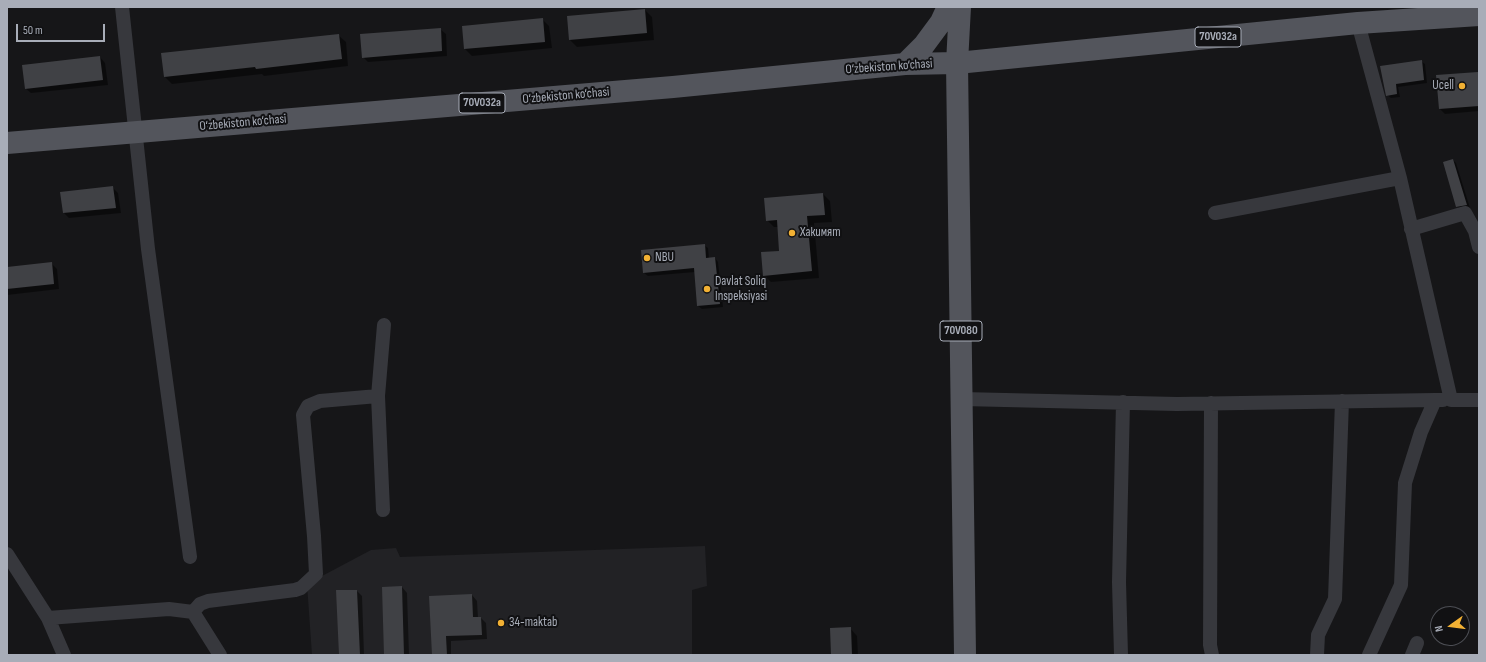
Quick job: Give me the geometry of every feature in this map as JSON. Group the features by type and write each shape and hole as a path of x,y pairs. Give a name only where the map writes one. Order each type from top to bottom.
{"main road":[{"path":"905,64 924,44 941,22 948,7"},
{"name":"70V080","path":"960,7 958,63 965,655"},
{"name":"70V032a","path":"958,63 1368,17 1479,15"},
{"name":"O‘zbekiston ko‘chasi","path":"7,143 673,87 905,64 958,63"}],"street":[{"path":"122,7 148,249 190,557"},
{"path":"1368,17 1411,229 1451,400"},
{"path":"1215,214 1400,178"},
{"path":"1411,229 1465,213 1476,231 1479,247"},
{"path":"383,510 378,396 384,325"},
{"path":"193,612 200,604 208,601 295,590 301,588 316,574 314,528 303,415 308,406 320,401 378,396"},
{"path":"962,399 1211,403 1479,400"},
{"path":"1369,655 1401,585 1405,483 1421,432 1435,400"},
{"path":"1317,655 1318,635 1335,599 1342,401"},
{"path":"1121,655 1120,582 1123,402"},
{"path":"1211,403 1210,645 1212,655"},
{"path":"7,554 48,618 64,655"},
{"path":"48,618 169,609 193,612"},
{"path":"193,612 220,655"}],"shaded area":[{"name":"34-maktab","path":"705,546 707,586 692,590 692,655 312,655 307,584 371,550 396,548 400,557"}],"building":[{"path":"645,9 647,33 569,40 567,16"},
{"path":"543,18 545,42 464,49 462,26"},
{"path":"441,28 442,51 362,58 360,34"},
{"path":"339,34 342,59 256,69 255,67 164,77 161,53"},
{"path":"100,56 103,80 25,89 22,65"},
{"path":"1422,60 1424,80 1396,84 1397,94 1386,96 1380,66"},
{"path":"1478,72 1479,106 1439,109 1436,75"},
{"path":"1453,159 1467,205 1456,207 1443,162"},
{"path":"113,186 116,208 63,213 60,192"},
{"path":"823,193 825,215 807,216 812,271 763,276 761,252 779,251 777,220 766,221 764,198"},
{"name":"Davlat Soliq Inspeksiyasi","path":"705,244 706,258 715,257 720,304 697,306 694,268 643,273 641,250"},
{"path":"52,262 54,284 7,289 7,267"},
{"path":"402,586 404,655 384,655 382,587"},
{"path":"336,590 357,590 360,655 339,655"},
{"path":"472,594 473,617 481,617 482,635 446,636 447,655 432,655 429,596"},
{"path":"851,627 852,655 831,655 830,628"}],"place":[{"name":"Ucell","path":"1462,86"},
{"name":"Хакимят","path":"792,233"},
{"name":"NBU","path":"647,258"},
{"name":"Davlat Soliq Inspeksiyasi","path":"707,289"},
{"name":"34-maktab","path":"501,623"}]}
